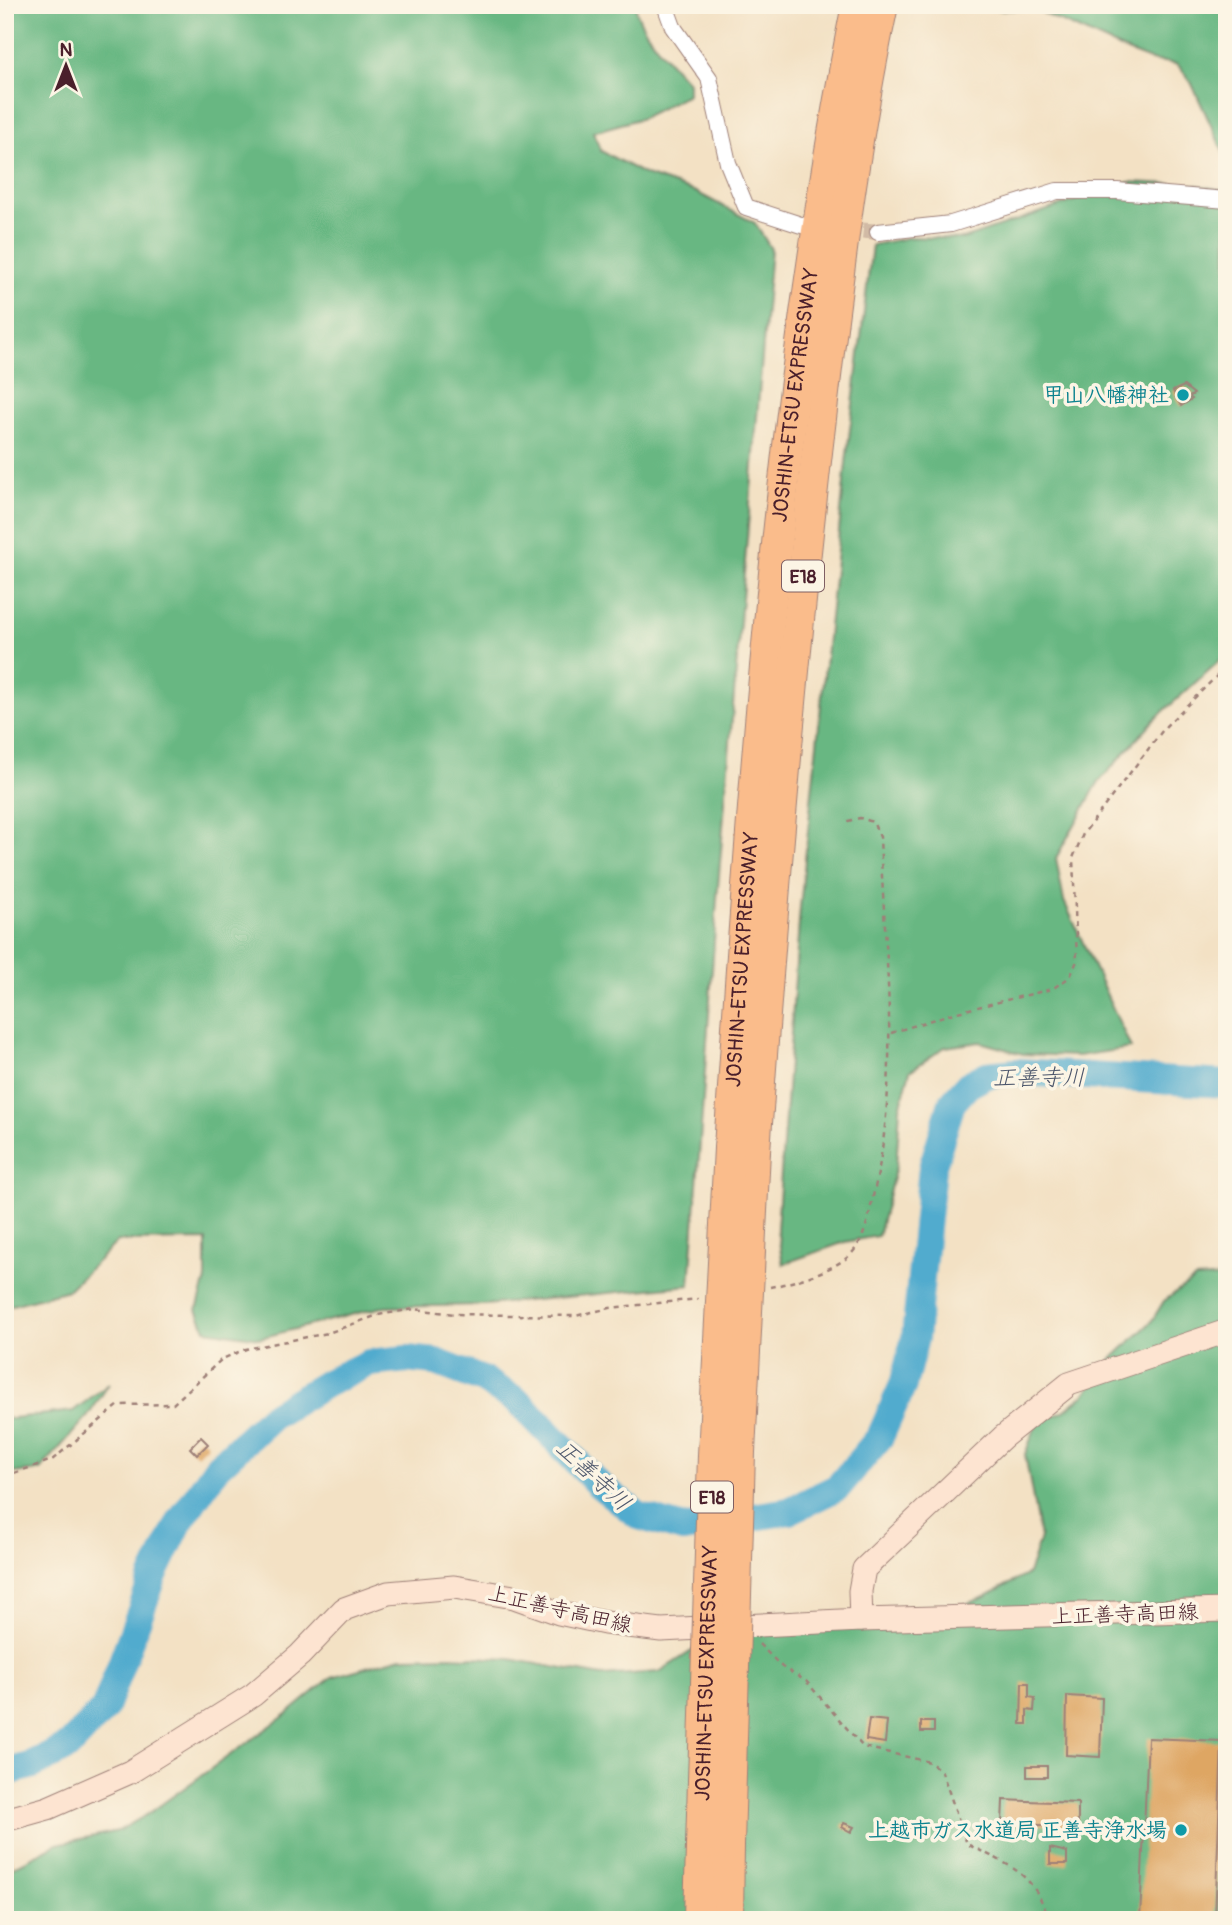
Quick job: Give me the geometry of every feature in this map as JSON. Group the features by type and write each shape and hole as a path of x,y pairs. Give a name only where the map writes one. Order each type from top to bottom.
{"highway":[{"name":"JOSHIN-ETSU EXPRESSWAY","path":"742,1149 757,770 779,541 822,197 857,5"},
{"name":"JOSHIN-ETSU EXPRESSWAY","path":"728,1920 715,1846 713,1455 742,1149 782,796 806,547 851,188 883,5"},
{"name":"JOSHIN-ETSU EXPRESSWAY","path":"699,1920 715,1846"}],"main road":[{"path":"861,1620 860,1591 864,1569 1003,1437 1059,1391 1069,1384 1227,1331"},
{"name":"上正善寺高田線","path":"5,1820 48,1808 130,1772 253,1695 300,1655 344,1609 388,1593 454,1587 514,1598 559,1613 605,1623 661,1630 861,1620 1227,1610"}],"street":[{"path":"665,5 673,27 709,78 728,163 746,207 802,225"},
{"path":"878,232 951,224 1057,191 1117,191 1227,201"}],"path":[{"path":"891,1033 953,1013 1052,989 1070,977 1077,961 1073,858 1083,834 1166,726 1227,666"},
{"path":"758,1289 796,1282 848,1256 865,1232 881,1160 891,1033 880,837 873,822 860,818 844,822"},
{"path":"5,1476 52,1460 119,1405 173,1404 222,1359 246,1349 328,1333 378,1315 414,1309 454,1314 575,1316 610,1308 707,1298"},
{"path":"755,1625 759,1646 782,1667 806,1681 863,1747 930,1762 942,1772 967,1844 1026,1876 1042,1899 1049,1920"}],"green space":[{"path":"5,5 636,5 637,14 648,34 688,82 688,94 642,118 593,132 601,151 646,175 696,192 755,223 771,249 717,899 690,1285 485,1305 382,1307 260,1338 206,1330 197,1310 206,1279 206,1240 118,1241 68,1290 5,1307"},
{"path":"988,5 1227,5 1227,160 1191,82 1177,64 1150,60 1034,9 1000,10"},
{"path":"1129,182 1196,185 1227,191 1227,654 1154,720 1098,783 1056,858 1064,901 1131,1048 1078,1056 1023,1054 980,1042 945,1047 910,1071 900,1108 896,1166 878,1236 845,1242 783,1264 777,1229 800,908 846,463 872,245 911,237 963,239"},
{"path":"1227,1277 1227,1920 5,1920 5,1871 57,1844 118,1831 148,1814 287,1714 332,1677 401,1657 450,1656 510,1659 602,1676 659,1672 712,1638 944,1612 985,1597 1028,1574 1040,1538 1025,1454 1037,1423 1064,1411 1084,1395 1114,1357 1151,1322 1164,1301 1195,1279"},
{"path":"109,1384 88,1416 40,1470 5,1474 5,1419 73,1411"}],"building":[{"name":"甲山八幡神社","path":"1184,386 1194,394 1189,397 1192,399 1181,406 1173,391"},
{"path":"201,1437 208,1444 197,1455 190,1448"},
{"path":"1022,1683 1029,1683 1029,1697 1035,1698 1034,1711 1027,1710 1027,1724 1021,1724"},
{"path":"1067,1696 1102,1698 1100,1757 1066,1755"},
{"path":"869,1719 887,1721 885,1743 866,1740"},
{"path":"921,1722 934,1722 934,1732 921,1732"},
{"name":"上越市ガス水道局 正善寺浄水場","path":"1148,1738 1222,1741 1215,1920 1140,1920"},
{"path":"1027,1766 1047,1766 1047,1777 1027,1777"},
{"path":"1003,1800 1078,1803 1078,1826 1002,1824"},
{"path":"844,1823 854,1827 851,1832 842,1827"},
{"path":"1050,1848 1067,1852 1067,1864 1050,1864"},
{"path":"5,1858 13,1859 12,1872 5,1871"}],"waterway":[{"name":"正善寺川","path":"5,1773 33,1765 69,1746 105,1708 154,1575 180,1521 217,1467 272,1416 327,1383 369,1363 407,1359 436,1362 483,1380 519,1402 598,1484 639,1516 683,1529 789,1511 838,1487 880,1437 903,1385 915,1338 932,1168 952,1103 968,1085 987,1075 1016,1072 1227,1084"}],"tunnel":[{"path":"839,228 878,232"}],"place":[{"name":"甲山八幡神社","path":"1183,395"},
{"name":"上越市ガス水道局 正善寺浄水場","path":"1181,1830"}]}
